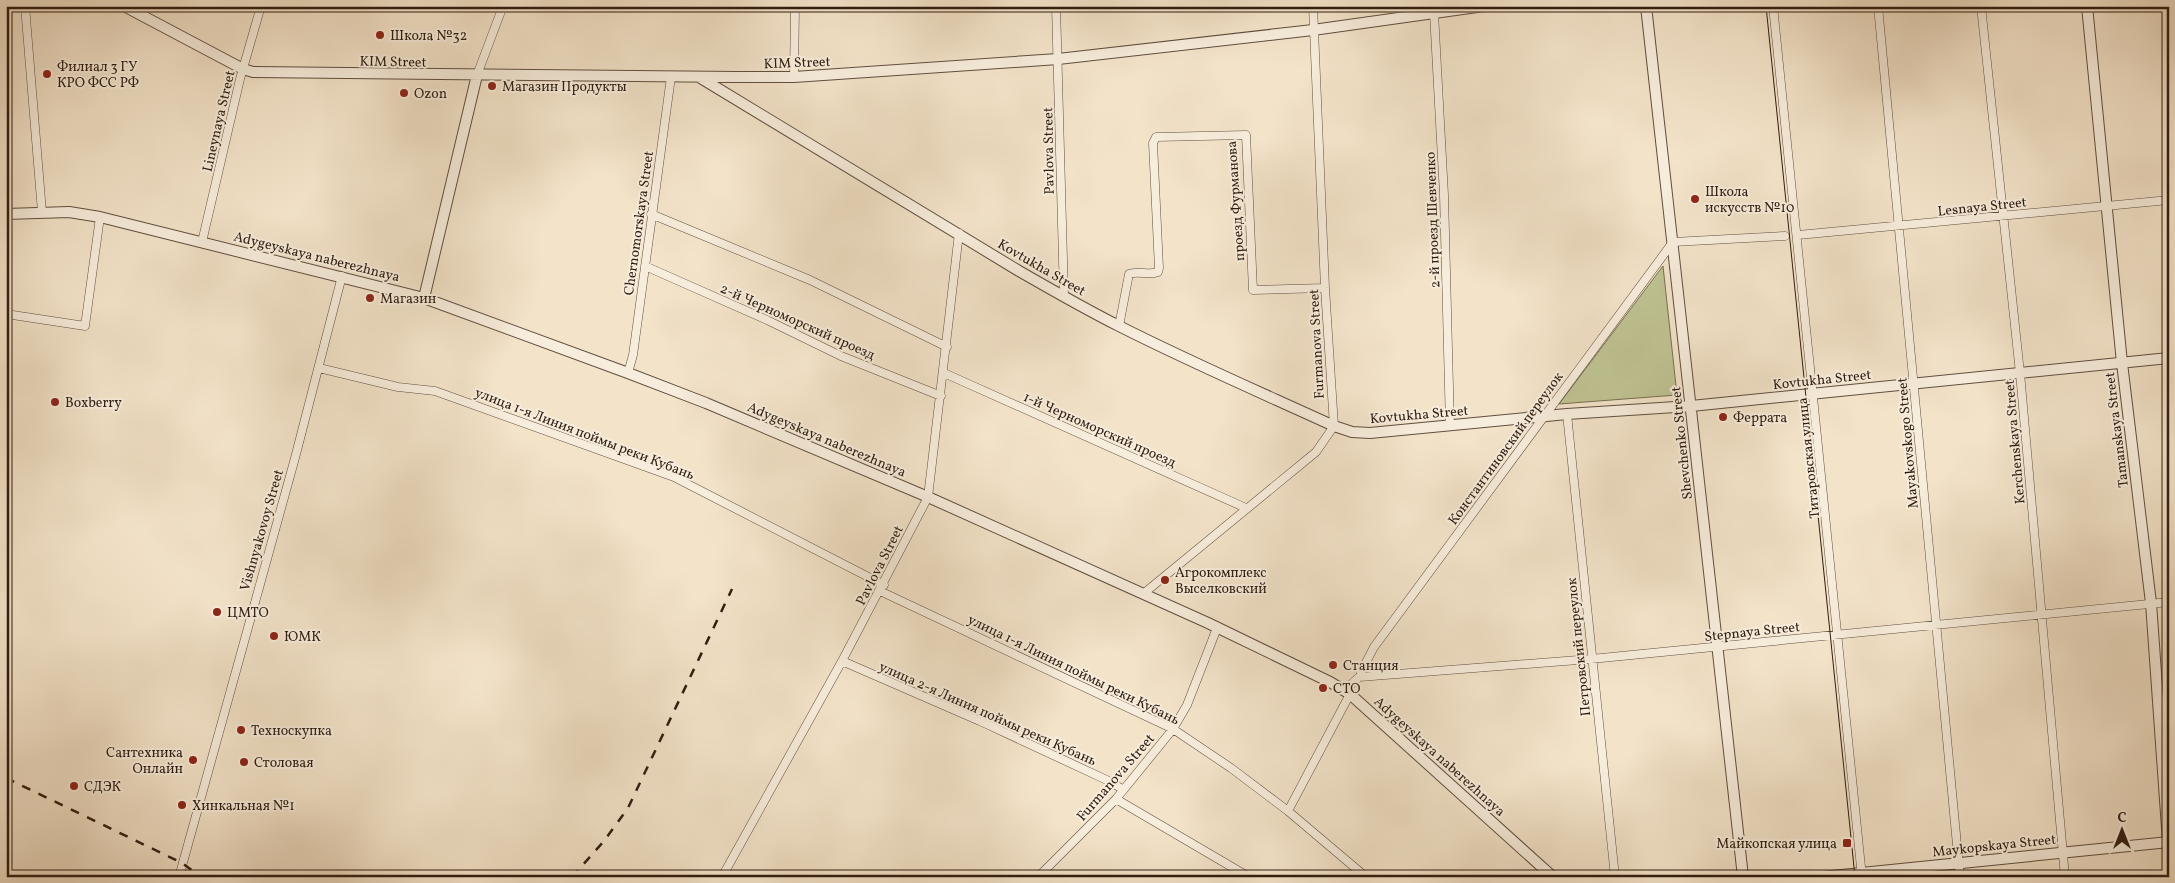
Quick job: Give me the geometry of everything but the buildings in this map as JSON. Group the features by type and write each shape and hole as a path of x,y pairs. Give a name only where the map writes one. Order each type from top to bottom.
{"street":[{"path":"25,6 42,212"},
{"name":"KIM Street","path":"124,6 243,69 253,72 670,77 794,77 1058,59 1313,30 1484,6"},
{"name":"Lineynaya Street","path":"202,242 243,69 261,6"},
{"path":"424,298 477,75 503,6"},
{"path":"794,77 795,6"},
{"name":"Pavlova Street","path":"1056,6 1064,296"},
{"name":"Furmanova Street","path":"1313,6 1325,288 1334,426"},
{"name":"Shevchenko Street","path":"1646,6 1743,877"},
{"name":"Титаровская улица","path":"1773,6 1798,236 1861,874"},
{"name":"Mayakovskogo Street","path":"1878,6 1960,877"},
{"name":"Kerchenskaya Street","path":"1981,6 2020,373 2066,877"},
{"name":"Tamanskaya Street","path":"2087,6 2122,363 2151,603 2168,845"},
{"name":"2-й проезд Шевченко","path":"1434,13 1444,195 1450,426"},
{"name":"Chernomorskaya Street","path":"628,372 633,355 670,77"},
{"name":"Kovtukha Street","path":"699,77 1019,271 1119,326 1334,426 1352,432 1370,433 1567,414 1691,406 2169,358"},
{"name":"проезд Фурманова","path":"1119,326 1129,274 1134,272 1153,274 1158,272 1159,268 1153,143 1156,137 1246,135 1253,290 1325,288"},
{"name":"Lesnaya Street","path":"1798,236 2169,200"},
{"name":"Adygeyskaya naberezhnaya","path":"6,214 69,212 100,217 424,298 628,372 928,497 1217,628 1347,692 1553,877"},
{"path":"651,214 810,280 946,347"},
{"path":"6,314 84,326 100,217"},
{"name":"Pavlova Street","path":"722,877 882,588 928,497 959,233"},
{"path":"1673,242 1785,236"},
{"name":"Константиновский переулок","path":"1361,672 1374,647 1673,242"},
{"name":"2-й Черноморский проезд","path":"645,266 767,320 841,356 941,396"},
{"name":"Vishnyakovoy Street","path":"179,877 342,276"},
{"name":"улица 1-я Линия поймы реки Кубань","path":"318,368 398,387 435,391 674,476 882,588 1173,729 1231,768 1288,811 1366,877"},
{"name":"1-й Черноморский проезд","path":"944,372 1246,508"},
{"name":"Петровский переулок","path":"1567,414 1615,877"},
{"path":"1143,594 1316,452 1334,426"},
{"name":"Stepnaya Street","path":"1347,692 1359,676 1591,659 2169,602"},
{"name":"Furmanova Street","path":"1040,874 1116,799 1122,789 1173,729 1187,705 1217,628"},
{"name":"улица 2-я Линия поймы реки Кубань","path":"842,661 998,729 1111,782 1122,789"},
{"path":"1288,811 1347,692"},
{"path":"1116,799 1248,877"},
{"name":"Maykopskaya Street","path":"1822,877 2063,852 2168,845"},
{"path":"1040,874 1052,877"}],"green space":[{"path":"1663,266 1677,395 1559,404"}],"tram line":[{"path":"1766,6 1855,877"}],"railway":[{"path":"572,877 604,841 628,808 732,589"},
{"path":"6,778 182,863 201,877"}],"place":[{"name":"Школа №32","path":"380,35"},
{"name":"Филиал 3 ГУ КРО ФСС РФ","path":"47,74"},
{"name":"Магазин Продукты","path":"492,86"},
{"name":"Ozon","path":"404,93"},
{"name":"Школа искусств №10","path":"1695,199"},
{"name":"Магазин","path":"370,298"},
{"name":"Boxberry","path":"55,402"},
{"name":"Феррата","path":"1723,417"},
{"name":"Агрокомплекс Выселковский","path":"1165,580"},
{"name":"ЦМТО","path":"217,612"},
{"name":"ЮМК","path":"274,636"},
{"name":"Станция","path":"1333,665"},
{"name":"СТО","path":"1323,688"},
{"name":"Техноскупка","path":"241,730"},
{"name":"Сантехника Онлайн","path":"193,760"},
{"name":"Столовая","path":"244,762"},
{"name":"СДЭК","path":"74,786"},
{"name":"Хинкальная №1","path":"182,805"},
{"name":"Майкопская улица","path":"1847,843"}]}
